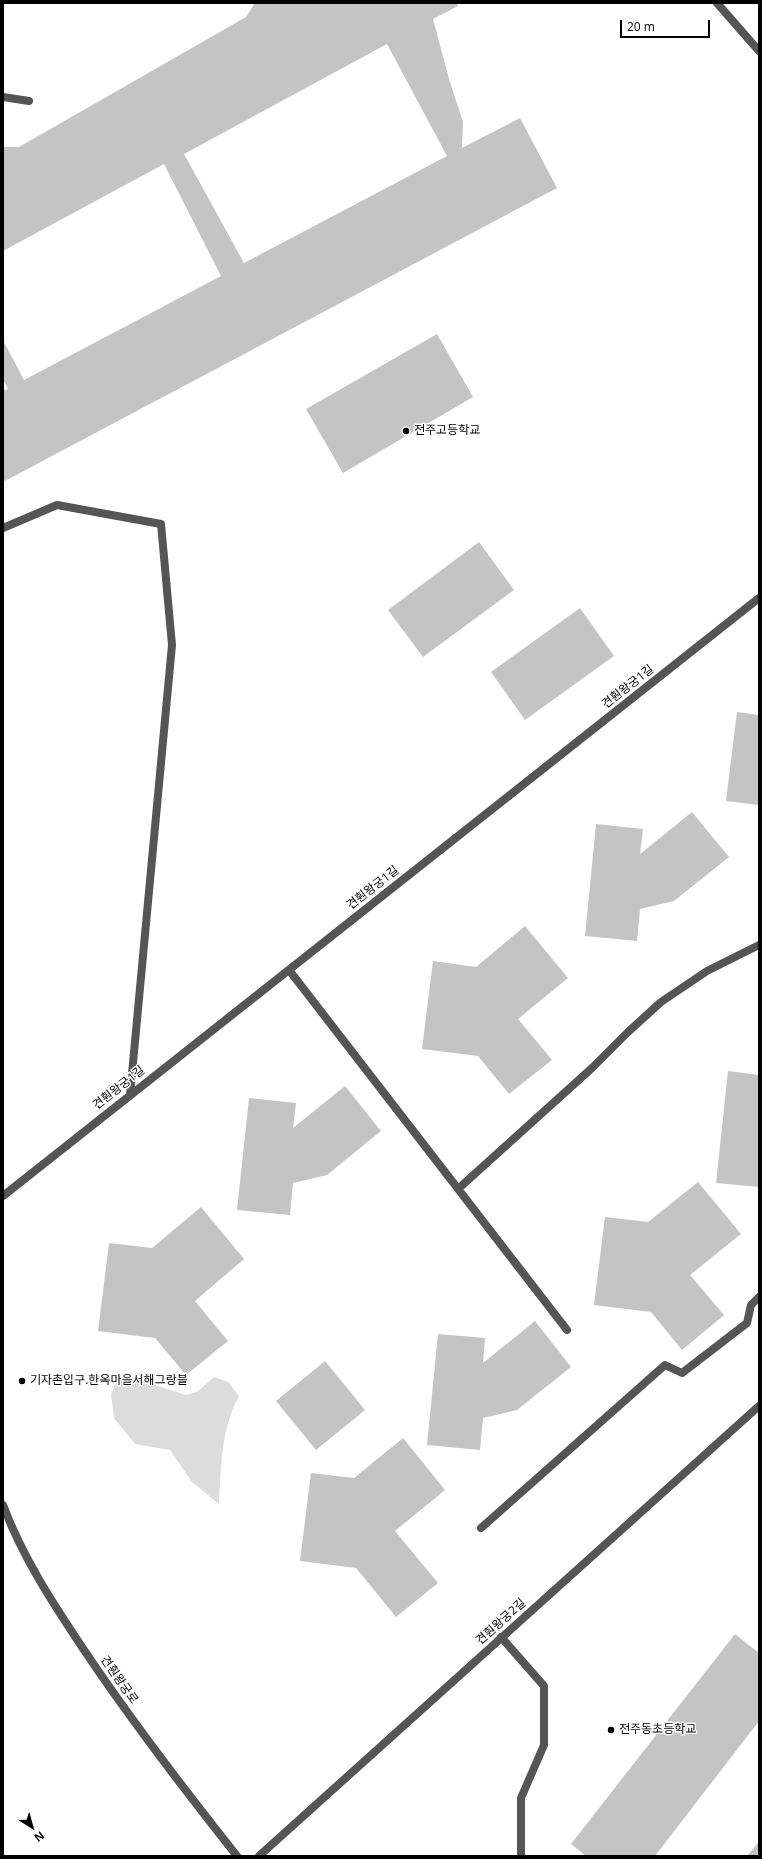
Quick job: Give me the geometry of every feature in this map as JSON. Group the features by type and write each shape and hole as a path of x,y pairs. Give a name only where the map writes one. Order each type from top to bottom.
{"street":[{"path":"718,3 759,51"},
{"path":"3,97 29,102"},
{"path":"3,528 57,505 161,524 172,645 130,1096"},
{"name":"견훤왕궁1길","path":"3,1196 759,598"},
{"path":"458,1189 592,1068 661,1002 707,971 759,945"},
{"path":"289,970 567,1330"},
{"path":"481,1528 665,1365 682,1373 747,1323 751,1305 759,1298"},
{"name":"견훤왕궁2길","path":"259,1856 759,1406"},
{"name":"견훤왕궁로","path":"3,1505 13,1533 56,1608 138,1727 237,1856"},
{"path":"501,1638 544,1686 544,1745 521,1798 521,1856"}],"shaded area":[{"path":"119,1377 133,1378 186,1395 197,1392 214,1377 228,1382 239,1396 233,1409 225,1435 221,1462 219,1504 192,1482 170,1450 135,1444 114,1418 111,1394"}],"building":[{"path":"255,3 457,3 458,6 433,19 449,79 463,122 462,148 520,118 557,188 3,482 3,391 8,389 3,379 3,340 24,380 221,276 164,164 3,251 3,147 19,147 246,17","holes":["387,44 447,156 244,263 184,154"]},
{"path":"437,334 473,397 343,473 306,409"},
{"path":"479,542 514,590 423,657 388,610"},
{"path":"580,608 614,656 525,720 491,672"},
{"path":"737,712 759,715 759,805 726,801"},
{"path":"692,812 729,857 674,901 640,909 637,941 585,936 596,824 643,829 640,854"},
{"path":"525,926 568,978 518,1019 552,1060 509,1094 478,1056 422,1049 433,961 476,967"},
{"path":"728,1071 759,1075 759,1187 716,1183"},
{"path":"345,1086 381,1131 327,1175 293,1183 290,1215 237,1210 249,1098 296,1103 293,1128"},
{"path":"698,1182 741,1234 690,1275 724,1315 682,1350 651,1312 594,1305 605,1217 648,1222"},
{"path":"201,1207 244,1259 195,1301 228,1341 186,1375 155,1338 98,1331 109,1243 152,1248"},
{"path":"535,1321 571,1367 517,1410 483,1418 480,1450 427,1445 438,1334 485,1338 483,1363"},
{"path":"325,1361 365,1410 316,1450 276,1401"},
{"path":"403,1438 445,1490 395,1531 438,1583 396,1617 356,1568 300,1561 311,1473 354,1478"},
{"path":"735,1634 759,1653 759,1721 655,1856 586,1856 571,1844"},
{"path":"759,1842 759,1856 747,1856"}],"place":[{"name":"전주고등학교","path":"406,431"},
{"name":"기자촌입구.한옥마을서해그랑블","path":"22,1381"},
{"name":"전주동초등학교","path":"611,1730"}]}
